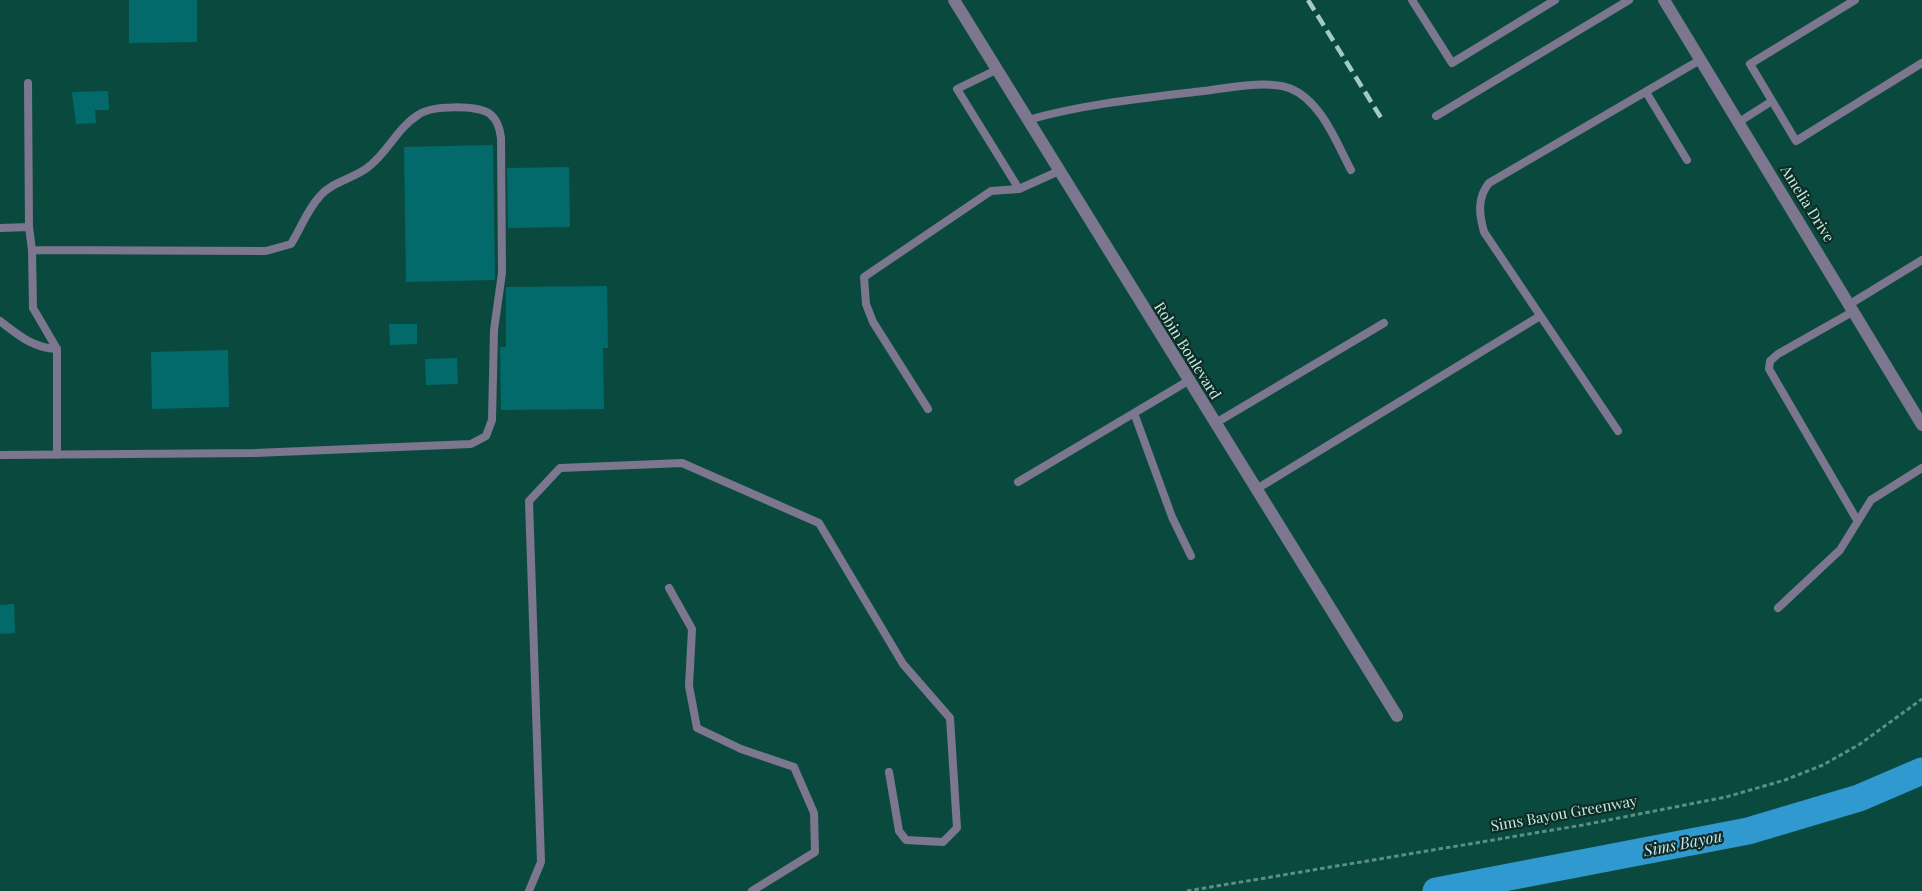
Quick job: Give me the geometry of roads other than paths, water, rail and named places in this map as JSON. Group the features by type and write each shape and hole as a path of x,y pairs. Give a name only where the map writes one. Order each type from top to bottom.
{"street":[{"name":"Robin Boulevard","path":"954,0 1255,490 1397,716"},
{"name":"Amelia Drive","path":"1664,0 1922,425"}],"lane":[{"path":"1412,0 1452,63 1555,0"},
{"path":"1436,116 1629,0"},
{"path":"1855,0 1750,64 1796,141 1922,63"},
{"path":"1618,431 1484,232 1480,218 1481,192 1489,183 1701,60"},
{"path":"996,69 957,89 1019,189"},
{"path":"28,83 29,227 32,250 33,308 57,349 57,455"},
{"path":"1028,120 1055,112 1143,98 1230,88 1289,88 1305,98 1319,112 1351,170"},
{"path":"1646,92 1687,160"},
{"path":"1739,122 1772,101"},
{"path":"0,455 255,453 471,444 480,440 486,436 492,420 494,330 502,273 499,126 491,115 477,108 433,110 418,114 366,170 342,180 322,194 310,208 291,244 280,248 266,251 32,250"},
{"path":"928,409 873,322 866,304 864,277 991,191 1019,189 1059,171"},
{"path":"0,228 29,227"},
{"path":"1857,520 1769,369 1770,361 1922,260"},
{"path":"1255,490 1540,316"},
{"path":"0,321 42,348 57,349"},
{"path":"1215,424 1384,323"},
{"path":"1018,482 1188,381"},
{"path":"1134,413 1172,517 1191,556"},
{"path":"529,891 541,862 529,501 560,468 682,463 819,523 903,664 950,718 957,828 943,842 906,840 899,831 889,772"},
{"path":"1778,608 1840,550 1857,520 1875,497 1922,468"},
{"path":"669,588 693,629 689,686 697,728 741,749 794,767 814,813 814,852 752,891"}],"waterway":[{"name":"Sims Bayou","path":"1436,891 1748,831 1859,798 1922,771"}],"railway":[{"path":"1308,0 1383,121"}]}
